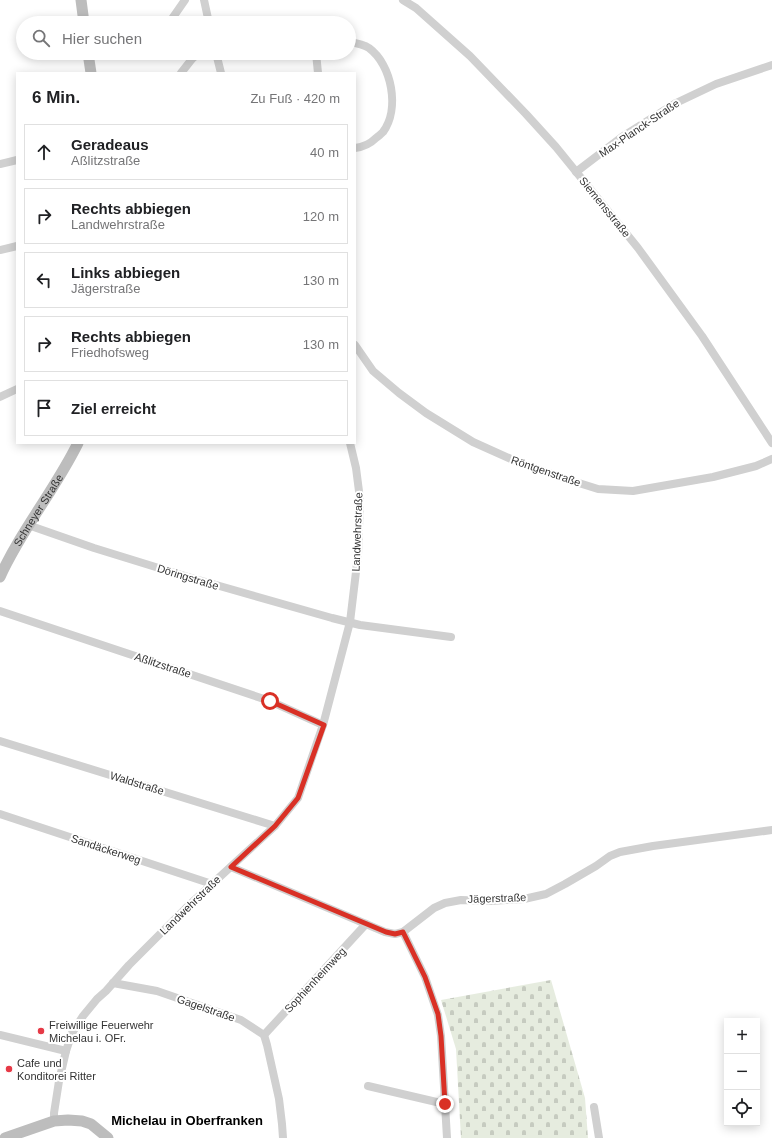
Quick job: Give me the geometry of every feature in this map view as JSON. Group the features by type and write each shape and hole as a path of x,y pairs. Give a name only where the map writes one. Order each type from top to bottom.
{"street":[{"path":"81,0 83,16"},
{"path":"174,16 185,0"},
{"path":"204,0 207,16"},
{"name":"Siemensstraße","path":"403,0 416,8 470,56 526,114 576,172 638,248 702,336 772,443"},
{"path":"356,43 360,43 370,49 380,59 386,68 392,96 391,112 388,124 383,132 362,148 356,148"},
{"path":"89,60 91,72"},
{"path":"182,72 191,60"},
{"path":"218,60 221,72"},
{"path":"317,60 318,72"},
{"name":"Max-Planck-Straße","path":"576,172 622,137 676,103 716,84 772,65"},
{"path":"0,164 16,160"},
{"path":"0,250 16,246"},
{"name":"Röntgenstraße","path":"356,346 373,371 399,394 472,442 520,463 598,488 633,490 647,488 712,477 756,466 772,459"},
{"path":"0,397 16,389"},
{"name":"Schneyer Straße","path":"0,577 13,550 57,480 77,444"},
{"name":"Landwehrstraße","path":"54,1120 59,1082 66,1051 72,1033 83,1016 129,965 186,908 275,826 298,798 324,725 350,622 358,555 360,499 356,468 350,444"},
{"name":"Döringstraße","path":"28,525 94,548 188,577 350,622"},
{"name":"Aßlitzstraße","path":"0,611 270,701 324,725"},
{"path":"350,622 360,625 451,637"},
{"name":"Waldstraße","path":"0,741 275,826"},
{"name":"Sandäckerweg","path":"0,814 212,884"},
{"name":"Jägerstraße","path":"403,932 434,908 445,903 461,900 490,901 524,899 546,894 590,870 610,856 620,852 653,846 772,830"},
{"path":"231,867 386,932 395,934 403,932 425,977 438,1014 441,1036 447,1138"},
{"name":"Sophienheimweg","path":"264,1035 366,924"},
{"name":"Gagelstraße","path":"113,983 157,991 234,1017 264,1035"},
{"path":"0,1035 66,1051"},
{"path":"264,1035 271,1058 279,1099 283,1138"},
{"path":"368,1086 445,1104"},
{"path":"594,1107 599,1138"},
{"path":"5,1138 54,1120 82,1121 91,1124 108,1138"}],"green space":[{"path":"551,980 585,1098 588,1138 461,1138 456,1049 441,1000"}],"place":[{"name":"Freiwillige Feuerwehr Michelau i. OFr.","path":"41,1031"},
{"name":"Cafe und Konditorei Ritter","path":"9,1069"}],"district":[{"name":"Michelau in Oberfranken","path":"187,1120"}],"route":[{"path":"270,701 324,725 298,798 275,826 231,867 386,932 395,934 403,932 425,977 438,1014 441,1036 445,1104"}]}
